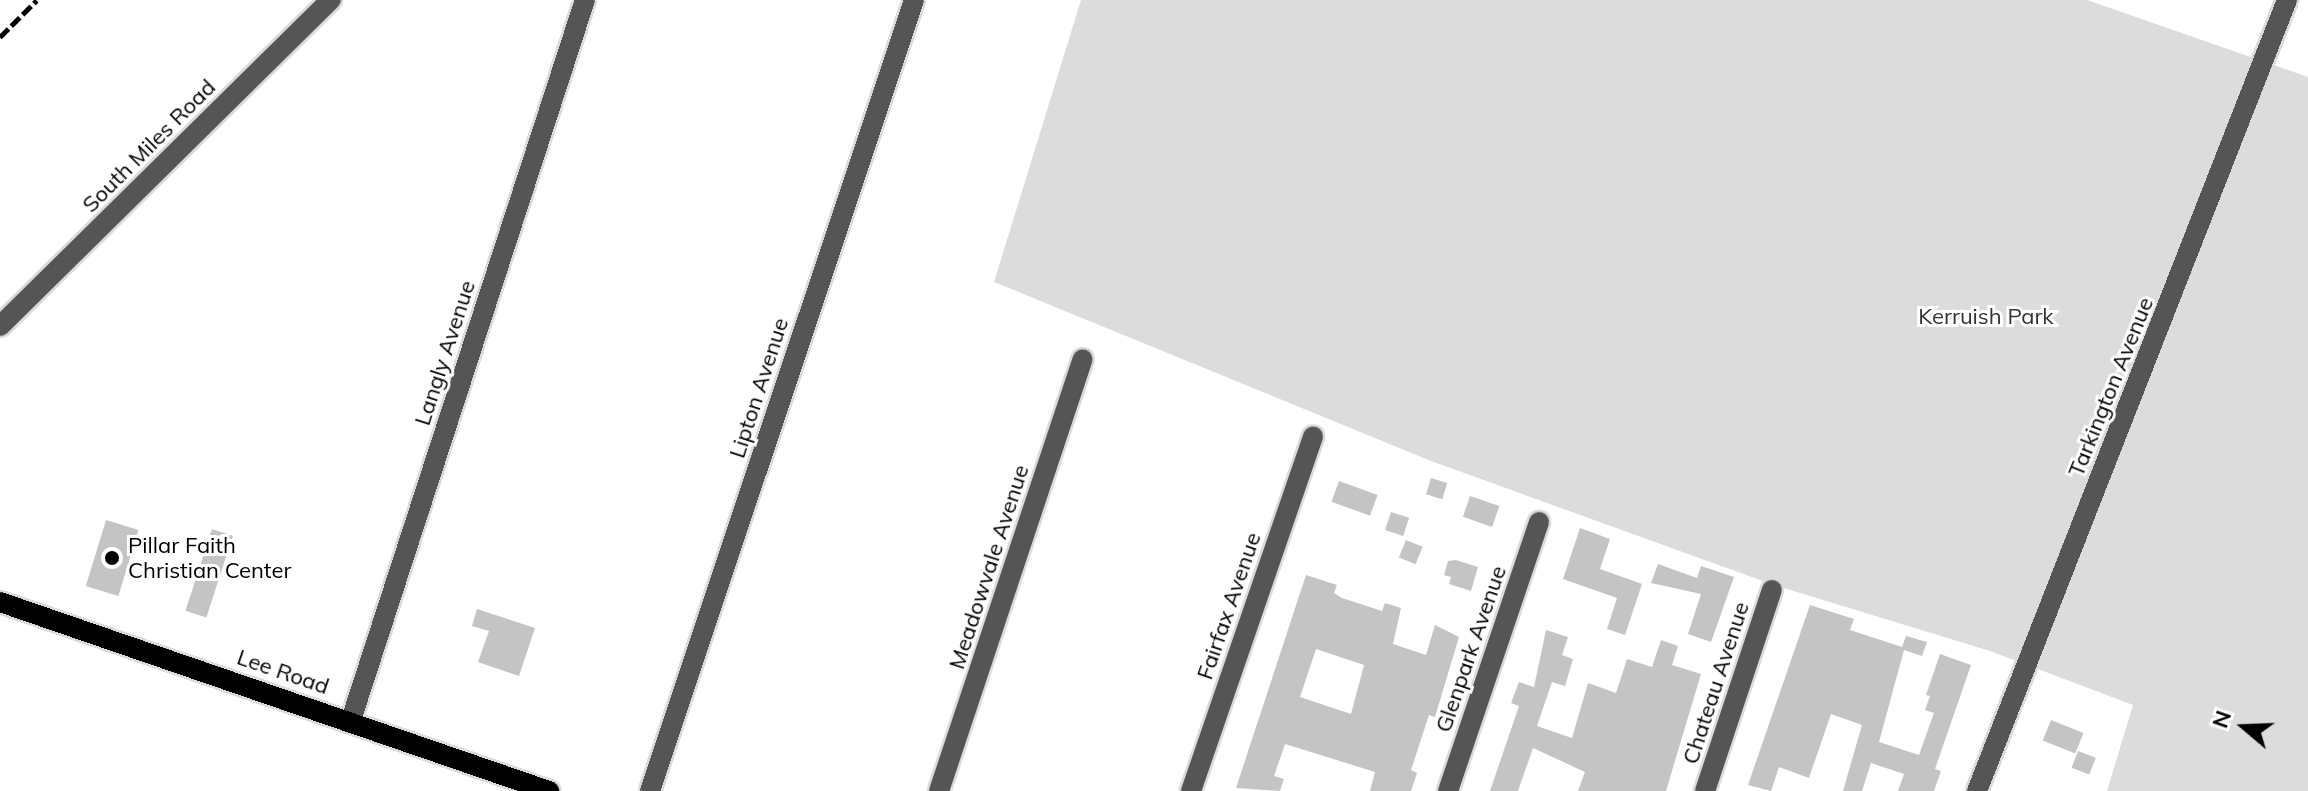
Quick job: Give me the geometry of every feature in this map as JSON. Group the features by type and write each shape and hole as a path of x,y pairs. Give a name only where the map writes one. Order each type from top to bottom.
{"main road":[{"name":"Lee Road","path":"0,602 351,720 549,791"}],"street":[{"name":"South Miles Road","path":"0,326 331,0"},
{"name":"Langly Avenue","path":"351,720 585,0"},
{"name":"Lipton Avenue","path":"650,791 914,0"},
{"name":"Tarkington Avenue","path":"1977,791 2287,0"},
{"name":"Meadowvale Avenue","path":"939,791 1083,359"},
{"name":"Fairfax Avenue","path":"1191,791 1313,436"},
{"name":"Glenpark Avenue","path":"1448,791 1539,522"},
{"name":"Chateau Avenue","path":"1705,791 1772,590"}],"green space":[{"name":"Kerruish Park","path":"1081,0 2087,0 2308,77 2308,791 2107,791 2133,705 1990,651 1771,584 1431,461 994,282"}],"building":[{"path":"1431,478 1447,483 1442,499 1426,494"},
{"path":"1339,481 1378,495 1370,516 1331,502"},
{"path":"1470,496 1499,506 1492,527 1463,517"},
{"path":"1391,512 1409,518 1403,536 1385,530"},
{"name":"Pillar Faith Christian Center","path":"106,520 139,530 118,596 86,586"},
{"path":"1580,528 1610,539 1600,569 1642,584 1625,635 1607,629 1617,598 1563,579"},
{"path":"212,529 233,536 206,618 185,611"},
{"path":"1406,540 1423,547 1416,564 1399,558"},
{"path":"1456,560 1478,567 1471,591 1449,584 1451,577 1444,575 1448,561"},
{"path":"1658,564 1697,578 1701,566 1734,577 1711,642 1688,634 1701,594 1651,583"},
{"path":"1306,575 1337,585 1334,593 1342,598 1382,611 1385,603 1401,608 1393,644 1426,655 1435,625 1459,637 1435,717 1429,715 1411,770 1417,773 1411,791 1370,791 1375,772 1285,744 1274,776 1284,779 1280,791 1236,788","holes":["1316,649 1364,665 1351,714 1300,697"]},
{"path":"1810,605 1854,619 1850,630 1902,647 1906,636 1927,642 1922,656 1904,650 1879,742 1919,755 1934,713 1925,710 1930,696 1926,695 1940,654 1971,665 1935,769 1941,771 1934,791 1898,791 1904,774 1871,763 1862,791 1843,791 1862,725 1831,714 1809,778 1779,767 1771,791 1748,785"},
{"path":"477,609 535,628 519,676 478,662 489,631 472,626"},
{"path":"1546,630 1568,637 1562,655 1573,659 1565,686 1552,682 1537,726 1572,738 1588,683 1616,693 1627,659 1652,667 1661,640 1678,646 1672,665 1701,674 1666,791 1578,791 1585,772 1533,748 1518,791 1490,791 1519,706 1511,703 1519,682 1534,687"},
{"path":"2051,720 2083,733 2075,754 2043,740"},
{"path":"2078,751 2096,758 2089,775 2072,768"}],"railway":[{"path":"0,37 37,0"}],"place":[{"name":"Pillar Faith Christian Center","path":"112,558"}]}
